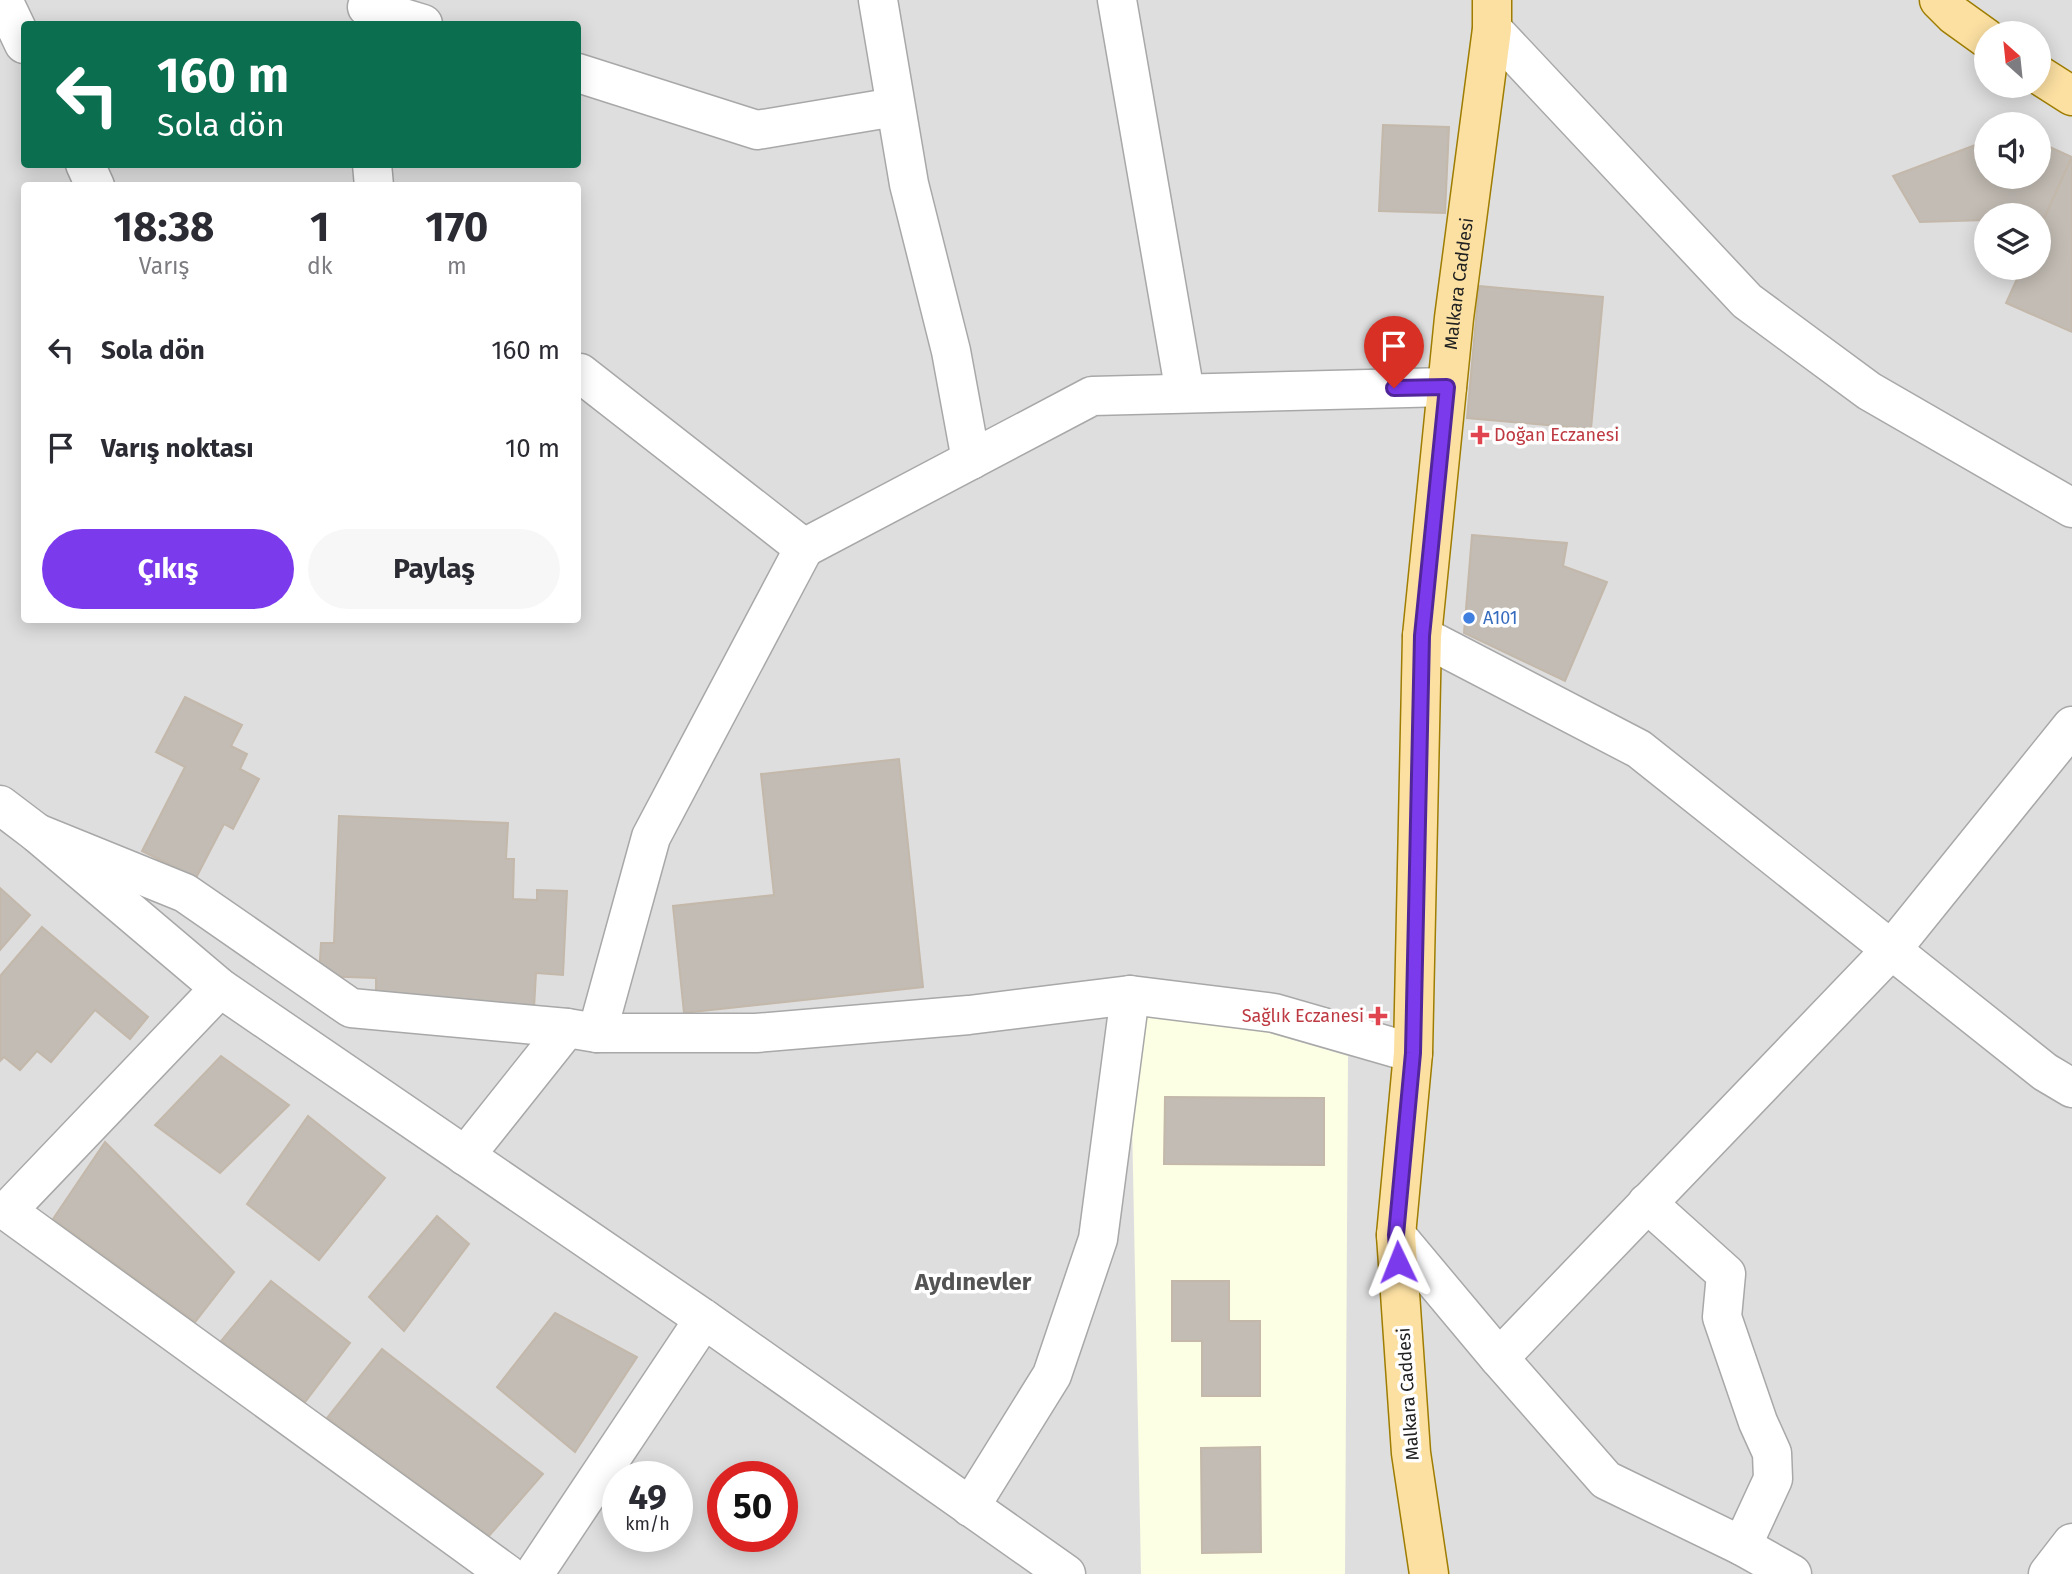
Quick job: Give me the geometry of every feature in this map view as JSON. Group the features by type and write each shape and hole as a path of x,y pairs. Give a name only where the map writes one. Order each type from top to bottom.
{"main road":[{"path":"1939,0 1974,29"},
{"name":"Malkara Caddesi","path":"1429,1574 1411,1453 1396,1235 1413,1053 1422,636 1454,318 1492,15"},
{"path":"2051,83 2072,96"}],"street":[{"path":"3,0 21,38"},
{"path":"878,0 909,184 951,351 971,460"},
{"path":"1118,0 1185,393"},
{"path":"366,10 411,21"},
{"path":"1492,15 1746,301 1869,391 2072,508"},
{"path":"0,58 21,46"},
{"path":"581,74 757,130 895,107"},
{"path":"581,374 804,548"},
{"path":"465,1156 582,1031 652,837 804,548 1092,396 1447,387"},
{"path":"1422,636 1639,749 2045,1072 2072,1088"},
{"path":"1499,1358 1892,949 2072,726"},
{"path":"0,804 220,988 704,1319 1066,1574"},
{"path":"37,833 185,893 351,1008 582,1031 756,1033 969,1015 1130,995 1274,1013 1413,1053"},
{"path":"220,988 6,1211 511,1573 704,1319"},
{"path":"970,1507 1052,1375 1098,1239 1130,995"},
{"path":"1647,1203 1726,1274 1721,1317 1758,1422 1772,1453 1773,1479 1742,1546"},
{"path":"1396,1235 1499,1358 1606,1479 1742,1546 1792,1574"},
{"path":"2048,1574 2072,1543"}],"shaded area":[{"path":"0,0 2072,0 2072,1574 0,1574"},
{"path":"1197,1012 1348,1056 1345,1574 1141,1574 1130,1019"}],"building":[{"path":"1383,125 1449,127 1445,213 1379,211"},
{"path":"1974,146 1974,189 2051,189 2051,147 2072,157 2051,203 1974,203 1974,220 1920,222 1893,176"},
{"path":"2072,157 2072,332 2006,303 2017,280 2051,280 2051,203"},
{"path":"1479,286 1603,297 1591,429 1467,418"},
{"path":"1472,535 1567,543 1563,566 1607,582 1565,681 1464,633"},
{"path":"185,697 242,725 231,746 247,754 240,769 259,779 233,829 224,824 196,878 142,851 185,767 156,752"},
{"path":"899,759 923,987 684,1013 673,906 774,895 761,774"},
{"path":"339,816 508,823 506,859 514,859 513,899 537,900 537,890 567,891 563,975 536,973 534,1008 376,1002 376,978 319,976 321,943 334,943"},
{"path":"0,888 30,915 0,950"},
{"path":"42,927 148,1017 130,1039 95,1010 51,1062 37,1051 20,1070 4,1057 0,1061 0,976"},
{"path":"221,1056 289,1105 220,1173 155,1125"},
{"path":"1165,1097 1324,1098 1324,1165 1164,1164"},
{"path":"308,1116 385,1178 319,1260 247,1204"},
{"path":"105,1142 234,1272 195,1322 53,1219"},
{"path":"437,1216 469,1244 404,1331 369,1297"},
{"path":"271,1281 350,1343 305,1402 221,1341"},
{"path":"1172,1281 1229,1281 1229,1321 1260,1321 1260,1396 1202,1396 1202,1341 1172,1341"},
{"path":"555,1313 637,1357 575,1452 497,1387"},
{"path":"382,1349 543,1474 489,1536 327,1418"},
{"path":"1260,1447 1261,1552 1202,1553 1201,1448"}],"place":[{"name":"Doğan Eczanesi","path":"1480,435"},
{"name":"A101","path":"1469,618"},
{"name":"Sağlık Eczanesi","path":"1378,1016"}],"district":[{"name":"Aydınevler","path":"973,1282"}],"route":[{"path":"1394,388 1447,387 1422,636 1413,1053 1396,1235 1398,1262"}]}
